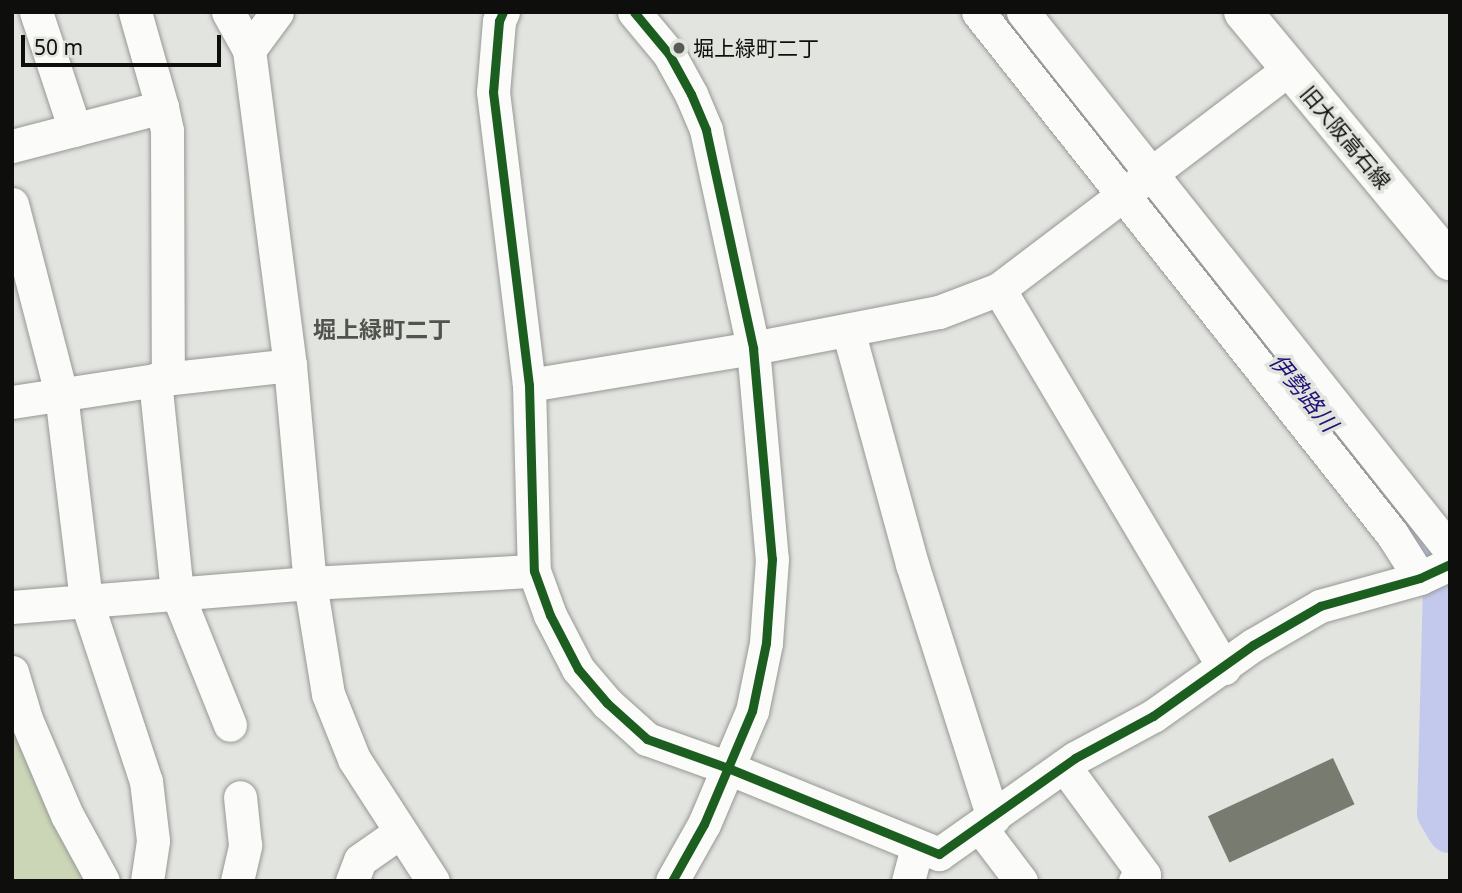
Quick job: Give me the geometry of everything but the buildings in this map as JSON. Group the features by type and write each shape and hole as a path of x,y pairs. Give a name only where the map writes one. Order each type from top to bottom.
{"main road":[{"name":"旧大阪高石線","path":"1243,12 1446,252"}],"street":[{"path":"36,12 75,131"},
{"path":"135,12 167,130 161,379 177,593 230,725"},
{"path":"228,12 249,50 290,365 310,583 328,694 354,759 433,881"},
{"path":"249,50 277,12"},
{"path":"502,12 493,92 529,385 534,571 550,615 578,669 607,703 647,739 729,768 939,854 1065,766 1153,716 1253,645 1320,606 1430,573 1392,534 1136,184 1023,12"},
{"path":"635,12 669,54 691,94 706,131 753,348 772,559 766,643 752,711 704,824 672,881"},
{"path":"978,12 1136,184 1450,550"},
{"path":"529,385 753,348 939,313 999,289 1289,69"},
{"path":"12,146 162,107"},
{"path":"12,204 61,394 86,600 146,781 153,841 148,881"},
{"path":"999,289 1224,668"},
{"path":"848,330 986,823 1021,881"},
{"path":"12,402 161,379 290,365"},
{"path":"12,607 310,583 534,571"},
{"path":"12,673 26,719 67,815 103,881"},
{"path":"1065,766 1144,875 1135,881"},
{"path":"237,881 245,845 240,797"},
{"path":"352,881 360,860 400,832"},
{"path":"908,881 917,847"}],"green space":[{"path":"12,713 90,881 12,881"}],"waterway":[{"name":"伊勢路川","path":"1000,12 1354,456"},
{"name":"伊勢路川","path":"1414,530 1432,552 1446,587 1440,812 1450,829"}],"cycle path":[{"path":"503,12 499,21 493,92 529,385 534,571 550,615 578,669 607,703 647,739 728,768 939,854 1075,758 1153,716 1253,645 1320,606 1420,578 1450,564"},
{"path":"634,12 669,54 691,94 706,130 753,348 772,559 766,643 752,711 704,824 672,881"}],"place":[{"name":"堀上緑町二丁","path":"679,48"}],"district":[{"name":"堀上緑町二丁","path":"382,329"}]}
